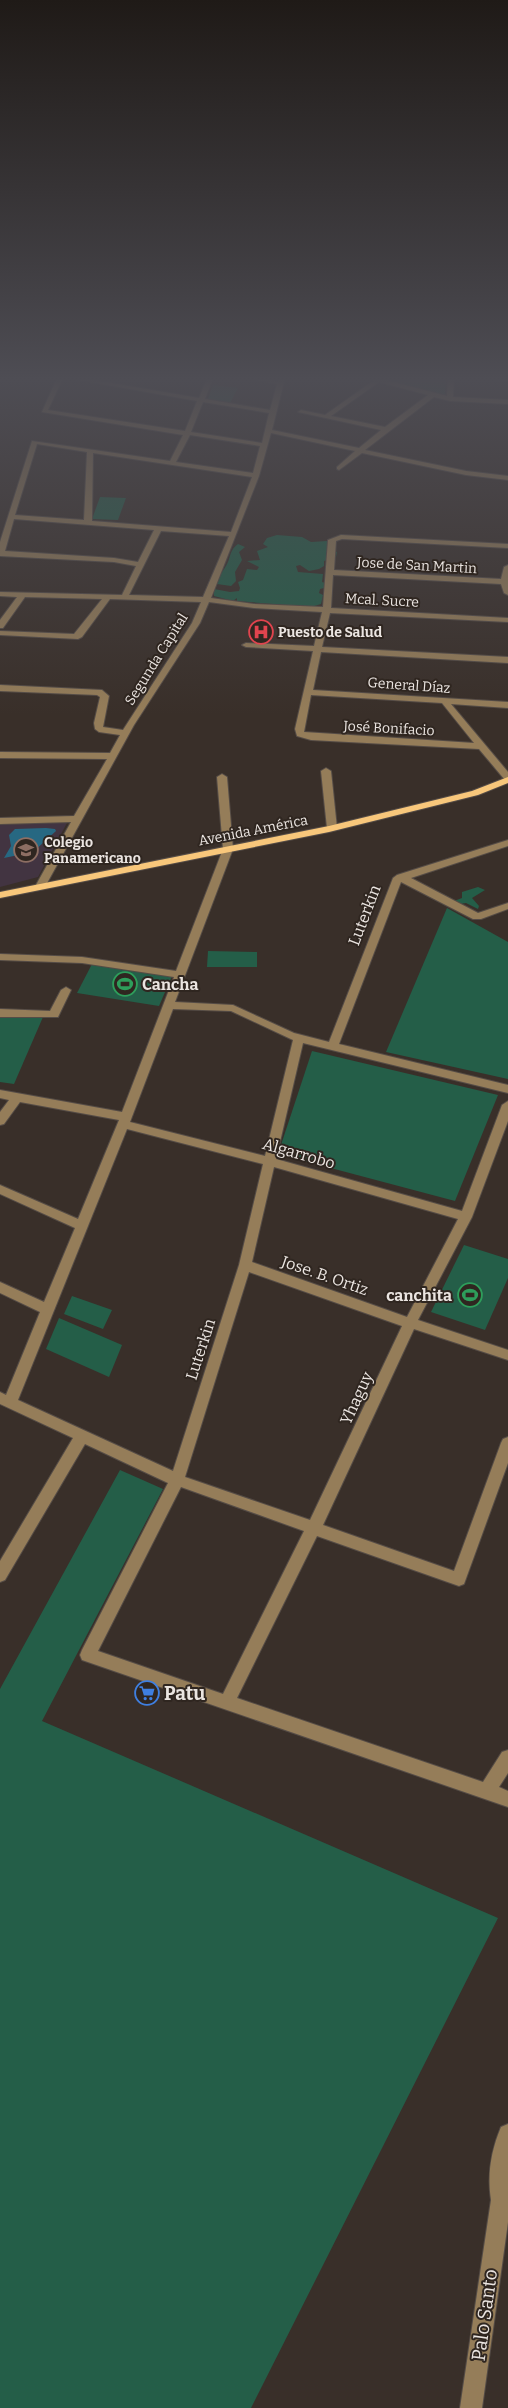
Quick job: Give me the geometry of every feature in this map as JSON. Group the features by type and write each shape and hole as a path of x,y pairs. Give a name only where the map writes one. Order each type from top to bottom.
{"main road":[{"name":"Avenida América","path":"0,895 41,885 332,828 475,793 508,779"}],"street":[{"path":"20,490 13,517 3,530 0,554 114,560 140,565"},
{"path":"88,522 89,490"},
{"name":"Segunda Capital","path":"41,885 126,733 191,633 234,534 251,490"},
{"path":"13,517 234,534"},
{"path":"124,598 159,527"},
{"path":"308,692 327,610 331,542 335,538 508,546"},
{"path":"508,567 504,582 508,593"},
{"name":"Jose de San Martin","path":"330,572 504,582"},
{"name":"Mcal. Sucre","path":"0,594 206,600 254,606 508,620"},
{"path":"0,626 22,595"},
{"path":"0,633 75,637 79,635 107,598"},
{"path":"246,645 508,660"},
{"path":"0,688 99,692 105,696 98,723 99,729 126,733"},
{"name":"General Díaz","path":"308,692 508,705"},
{"name":"José Bonifacio","path":"308,692 299,729 300,734 311,737 482,746"},
{"path":"444,702 508,779"},
{"path":"0,755 114,756"},
{"path":"326,771 332,828"},
{"path":"222,777 228,849 125,1121 48,1310 5,1400 177,1480 459,1579 508,1443"},
{"path":"0,821 79,819"},
{"name":"Luterkin","path":"333,1045 393,887 401,877 508,843"},
{"path":"401,877 478,917 508,906"},
{"path":"0,957 82,960 181,975"},
{"path":"0,1013 54,1015 66,990"},
{"path":"169,1005 233,1008 299,1038 508,1089"},
{"name":"Luterkin","path":"227,1702 88,1655 177,1480 245,1265 268,1161 299,1038"},
{"name":"Algarrobo","path":"0,1094 125,1121 466,1217"},
{"path":"0,1121 17,1097"},
{"name":"Yhaguy","path":"227,1702 313,1529 410,1323 466,1217 508,1105"},
{"path":"0,1189 82,1226"},
{"name":"Jose. B. Ortiz","path":"245,1265 508,1355"},
{"path":"0,1287 48,1310"},
{"path":"0,1575 82,1436"},
{"path":"227,1702 508,1799"},
{"path":"486,1792 508,1758"},
{"name":"Palo Santo","path":"471,2408 505,2201 498,2180 500,2152 508,2134"}],"shaded area":[{"name":"Colegio Panamericano","path":"68,821 38,877 0,887 0,823"}],"green space":[{"path":"100,497 126,498 118,520 92,519"},
{"path":"277,535 302,537 311,542 327,541 330,542 330,550 337,552 336,557 324,561 324,566 319,569 309,571 300,565 296,566 298,572 323,574 322,582 325,583 324,588 320,589 319,593 323,595 321,604 311,607 237,601 237,598 233,601 214,596 214,589 230,592 239,591 238,582 243,580 247,569 257,570 259,567 247,561 260,560 257,551 268,547 263,544 267,538"},
{"path":"238,544 245,547 239,552 242,560 235,572 236,581 231,586 217,584 232,550"},
{"path":"478,887 485,890 472,898 479,906 478,909 466,903 460,904 454,901 462,898 462,892"},
{"path":"447,908 508,942 508,1079 386,1052"},
{"path":"208,951 257,952 257,967 207,967"},
{"name":"Cancha","path":"92,964 172,976 159,1006 77,993"},
{"path":"0,1015 43,1017 14,1084 0,1082"},
{"path":"312,1051 498,1095 455,1201 278,1154"},
{"name":"canchita","path":"464,1245 508,1259 508,1278 485,1330 431,1312"},
{"path":"72,1296 112,1310 103,1329 64,1314"},
{"path":"59,1318 122,1345 109,1377 46,1349"},
{"path":"120,1470 163,1489 42,1721 498,1918 251,2408 0,2408 0,1689"}],"water":[{"path":"15,829 55,829 56,831 33,852 4,858 11,846 9,835"}],"place":[{"name":"Puesto de Salud","path":"261,632"},
{"name":"Colegio Panamericano","path":"26,850"},
{"name":"Cancha","path":"125,984"},
{"name":"canchita","path":"470,1295"},
{"name":"Patu","path":"147,1693"}]}
